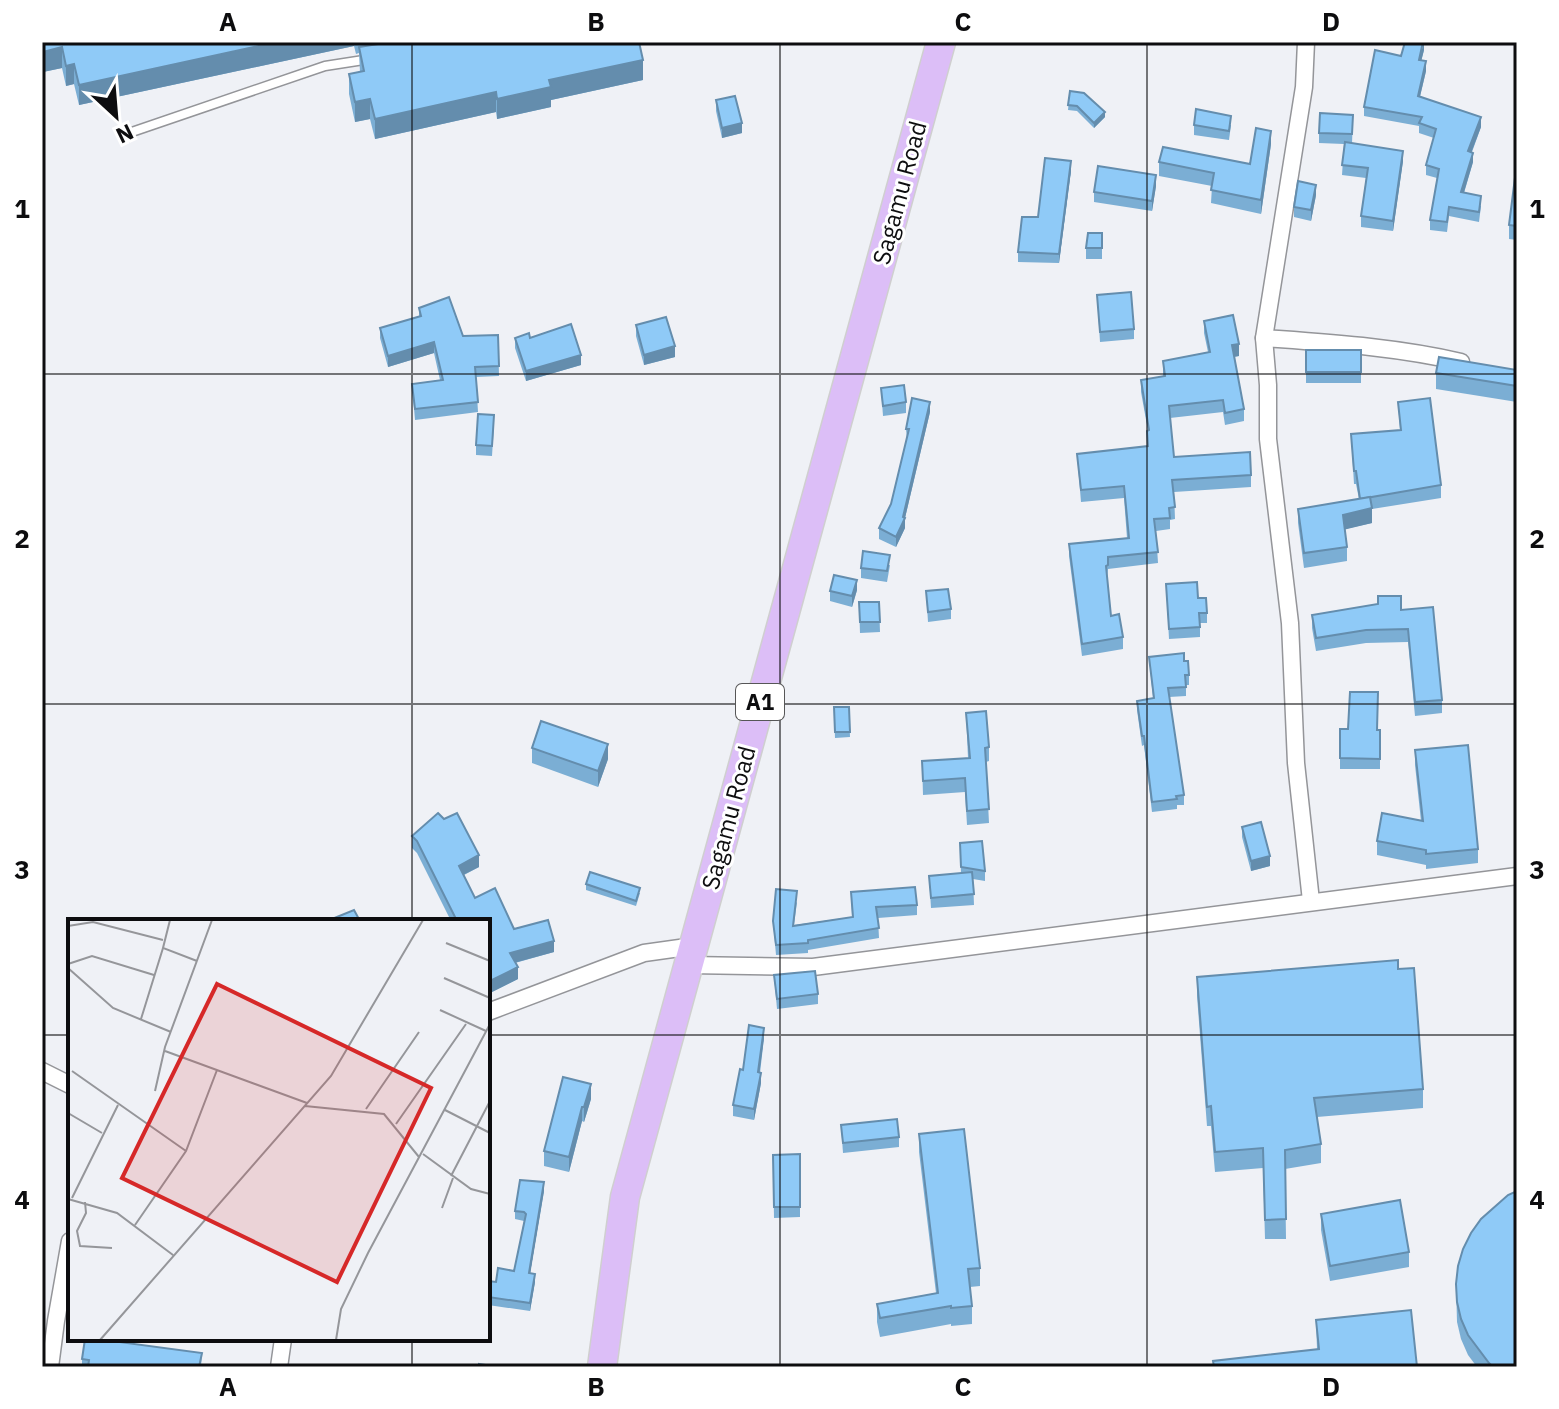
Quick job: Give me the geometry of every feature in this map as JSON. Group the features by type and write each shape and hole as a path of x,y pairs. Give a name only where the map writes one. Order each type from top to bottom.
{"highway":[{"name":"Sagamu Road","path":"602,1367 625,1197 941,42"}],"street":[{"path":"1306,42 1304,87 1264,338 1268,439 1290,623 1296,763 1311,901"},
{"path":"1264,338 1422,353 1480,366"},
{"path":"490,1011 644,953 813,967 1517,876"},
{"path":"42,1071 68,1084"},
{"path":"50,1367 68,1252"},
{"path":"279,1367 283,1341"}],"lane":[{"path":"123,135 325,66 384,56"}],"building":[{"path":"42,42 277,42 79,85 74,64 66,66 62,47 43,52"},
{"path":"391,42 639,42 643,60 549,80 551,87 497,99 496,92 375,119 370,99 355,102 349,74 364,71 359,47"},
{"path":"1405,42 1423,42 1419,60 1426,61 1418,96 1481,117 1468,151 1473,153 1461,192 1481,196 1479,212 1449,207 1447,222 1430,220 1439,169 1426,165 1436,129 1419,123 1422,117 1364,107 1375,50 1401,56"},
{"path":"1070,91 1084,93 1105,112 1094,123 1077,106 1068,105"},
{"path":"735,96 742,123 722,128 716,100"},
{"path":"1196,109 1231,116 1229,131 1194,125"},
{"path":"1320,113 1353,115 1352,134 1319,133"},
{"path":"1256,128 1271,131 1261,200 1211,190 1214,173 1159,162 1163,147 1250,164"},
{"path":"1345,142 1403,151 1393,221 1361,216 1368,168 1342,165"},
{"path":"1045,158 1071,161 1059,254 1018,252 1022,217 1038,217"},
{"path":"1517,162 1517,226 1509,225"},
{"path":"1098,166 1156,175 1152,201 1094,192"},
{"path":"1298,181 1316,185 1311,210 1294,207"},
{"path":"1088,233 1102,233 1102,248 1086,248"},
{"path":"1131,292 1134,329 1100,332 1097,295"},
{"path":"449,297 463,336 498,335 499,366 475,367 478,402 415,409 412,384 443,380 434,342 388,356 380,328 421,316 419,308"},
{"path":"1233,315 1239,344 1232,345 1244,409 1225,413 1223,400 1169,406 1174,457 1250,452 1251,475 1172,480 1175,507 1169,508 1170,518 1154,519 1158,552 1108,557 1106,566 1111,616 1119,614 1123,637 1082,644 1069,544 1129,538 1124,486 1081,490 1077,454 1148,446 1149,430 1141,380 1165,376 1163,361 1210,352 1204,321"},
{"path":"666,317 675,346 644,355 636,325"},
{"path":"571,324 581,355 526,371 515,338 529,333 530,338"},
{"path":"1306,350 1361,350 1361,372 1306,372"},
{"path":"1439,357 1517,370 1517,386 1436,373"},
{"path":"904,385 906,402 883,406 881,388"},
{"path":"912,398 930,402 905,518 896,537 879,528 891,504 909,429 906,429"},
{"path":"1430,398 1441,485 1360,499 1351,434 1401,430 1398,402"},
{"path":"478,414 494,415 492,446 476,445"},
{"path":"1370,497 1372,508 1343,515 1347,547 1304,553 1298,509"},
{"path":"863,551 890,555 887,571 861,568"},
{"path":"834,575 857,580 852,596 830,591"},
{"path":"1197,582 1198,598 1206,598 1207,613 1199,613 1200,627 1169,629 1166,584"},
{"path":"948,589 951,609 928,612 926,591"},
{"path":"1378,596 1401,596 1401,610 1433,607 1442,700 1415,702 1408,629 1366,630 1316,638 1312,615 1378,604"},
{"path":"859,602 879,602 880,622 860,622"},
{"path":"1184,653 1189,675 1185,675 1186,687 1168,688 1184,795 1176,796 1177,799 1152,802 1137,701 1154,698 1149,657"},
{"path":"1350,692 1378,692 1380,759 1340,758 1340,729 1348,729"},
{"path":"834,707 849,707 850,732 835,732"},
{"path":"986,711 989,809 967,811 965,778 923,781 922,761 970,758 966,713"},
{"path":"541,721 608,744 598,771 532,748"},
{"path":"1468,745 1478,849 1426,854 1426,850 1377,841 1382,813 1423,821 1415,750"},
{"path":"438,813 444,819 457,813 479,855 459,866 475,898 495,888 514,929 548,920 554,941 510,953 518,967 490,981 490,919 456,919 412,836"},
{"path":"1261,822 1270,856 1251,861 1242,827"},
{"path":"982,841 985,871 961,867 960,843"},
{"path":"590,872 640,888 636,901 586,884"},
{"path":"972,872 974,894 931,898 929,876"},
{"path":"915,887 917,905 876,907 879,928 808,940 808,943 776,945 773,921 776,889 797,891 793,926 853,917 851,892"},
{"path":"354,910 359,919 332,919"},
{"path":"1398,960 1398,969 1414,968 1423,1089 1314,1098 1321,1144 1285,1150 1286,1219 1265,1220 1263,1148 1215,1152 1211,1106 1207,1107 1197,977"},
{"path":"815,971 818,994 777,999 774,975"},
{"path":"749,1025 764,1028 758,1072 761,1073 754,1109 733,1105 740,1069 743,1070"},
{"path":"44,1075 44,1107 42,1107"},
{"path":"563,1077 591,1084 569,1157 544,1151"},
{"path":"897,1119 899,1137 843,1143 841,1125"},
{"path":"964,1129 980,1268 968,1269 972,1306 951,1306 880,1318 877,1304 938,1293 919,1134"},
{"path":"800,1154 800,1207 774,1207 773,1155"},
{"path":"520,1180 544,1182 529,1273 535,1274 530,1303 490,1297 490,1281 496,1282 498,1268 514,1271 526,1214 515,1211"},
{"path":"1517,1191 1517,1367 1493,1367 1468,1335 1461,1319 1457,1302 1458,1266 1463,1249 1481,1219"},
{"path":"1400,1200 1409,1252 1330,1266 1321,1214"},
{"path":"1411,1310 1417,1367 1214,1367 1213,1361 1319,1349 1316,1320"},
{"path":"85,1341 119,1341 202,1353 199,1367 88,1367 89,1360 82,1359"}]}
